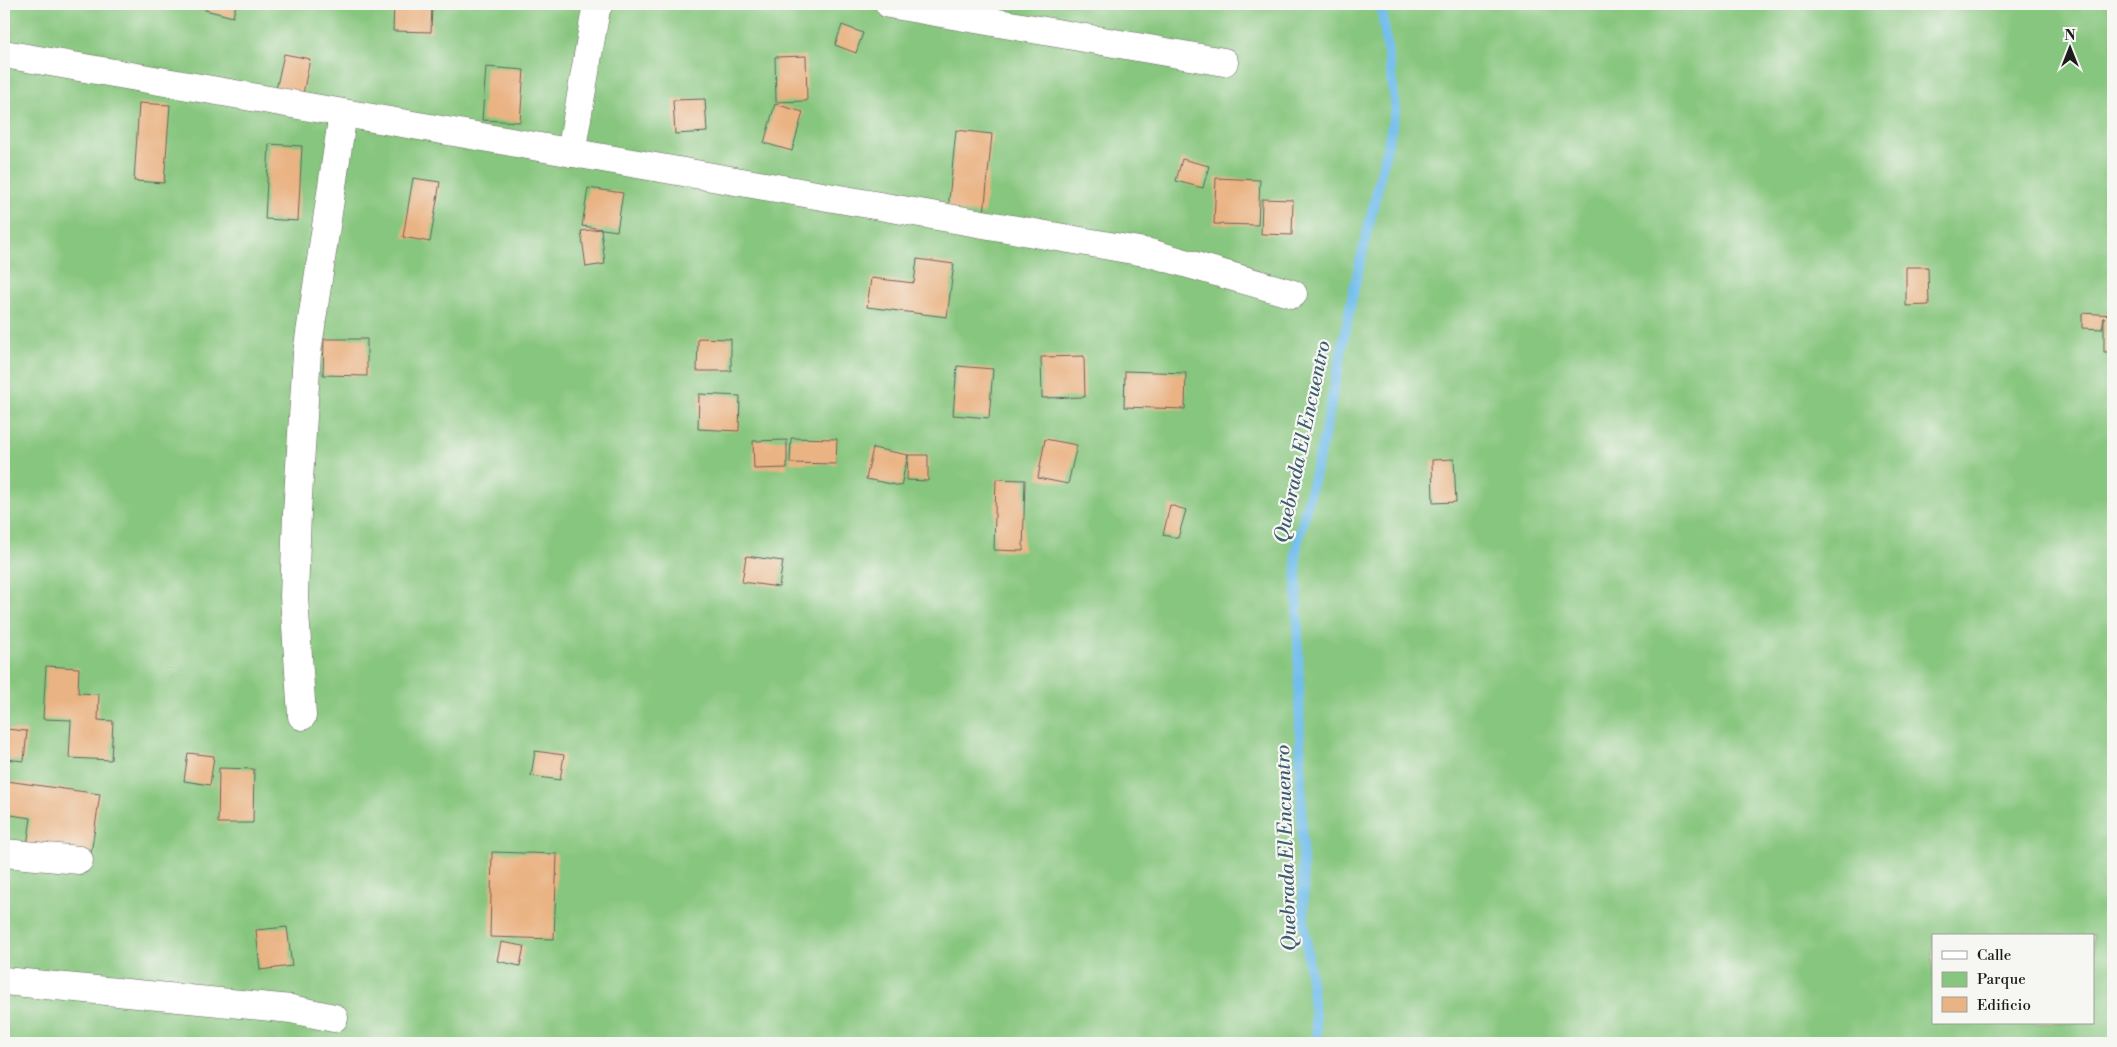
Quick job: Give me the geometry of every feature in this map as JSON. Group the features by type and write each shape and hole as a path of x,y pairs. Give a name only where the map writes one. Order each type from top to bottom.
{"street":[{"path":"571,153 596,9 599,4"},
{"path":"889,4 1224,62"},
{"path":"4,54 1150,252 1294,294"},
{"path":"302,716 294,597 307,353 343,113"},
{"path":"4,853 79,860"},
{"path":"4,981 291,1009 334,1018"}],"green space":[{"path":"4,4 2113,4 2113,1043 4,1043"}],"building":[{"path":"206,4 236,4 233,17 205,10"},
{"path":"394,4 432,4 431,32 393,31"},
{"path":"842,25 863,33 856,53 835,45"},
{"path":"284,54 310,59 302,99 275,94"},
{"path":"806,56 807,101 776,102 775,57"},
{"path":"486,67 524,70 520,122 482,120"},
{"path":"705,99 707,132 675,134 673,100"},
{"path":"139,103 170,105 164,183 134,181"},
{"path":"775,104 803,112 792,151 764,143"},
{"path":"956,130 992,134 984,214 948,210"},
{"path":"269,144 302,146 298,221 265,219"},
{"path":"1182,159 1209,166 1203,188 1176,181"},
{"path":"413,178 440,182 430,242 403,237"},
{"path":"1216,178 1260,180 1258,225 1214,224"},
{"path":"588,188 623,193 617,231 582,226"},
{"path":"1262,199 1293,200 1292,235 1261,234"},
{"path":"601,229 605,264 586,267 581,231"},
{"path":"917,259 954,264 947,317 867,307 871,278 914,283"},
{"path":"1906,267 1928,267 1929,305 1906,306"},
{"path":"2082,313 2113,315 2113,352 2104,352 2104,317 2102,329 2082,328"},
{"path":"698,338 731,339 731,371 697,371"},
{"path":"324,339 367,339 367,376 323,375"},
{"path":"1084,356 1085,397 1042,398 1041,357"},
{"path":"957,366 993,369 989,418 953,415"},
{"path":"1125,371 1186,373 1185,409 1124,407"},
{"path":"699,394 740,396 739,431 698,429"},
{"path":"791,438 837,439 836,464 790,463"},
{"path":"1045,439 1077,445 1068,484 1038,478"},
{"path":"787,440 787,468 754,469 753,441"},
{"path":"873,448 908,455 901,486 866,479"},
{"path":"908,455 928,455 928,481 907,480"},
{"path":"1454,459 1456,502 1433,503 1432,460"},
{"path":"996,479 1025,480 1023,551 994,550"},
{"path":"1170,505 1186,510 1178,538 1163,535"},
{"path":"746,556 783,561 779,587 742,582"},
{"path":"46,666 79,668 78,693 99,694 98,720 113,721 111,760 69,758 71,720 43,719"},
{"path":"5,729 27,731 24,761 4,759"},
{"path":"535,751 564,755 560,780 531,776"},
{"path":"188,753 214,756 210,785 184,781"},
{"path":"219,768 254,769 253,823 218,823"},
{"path":"7,781 100,794 91,854 27,845 31,818 4,814"},
{"path":"492,852 557,854 554,939 490,937"},
{"path":"287,927 292,966 260,970 256,930"},
{"path":"501,942 524,946 520,966 497,961"}],"waterway":[{"name":"Quebrada El Encuentro","path":"1318,1043 1304,921 1296,550 1326,428 1353,293 1396,109 1381,4"}]}
